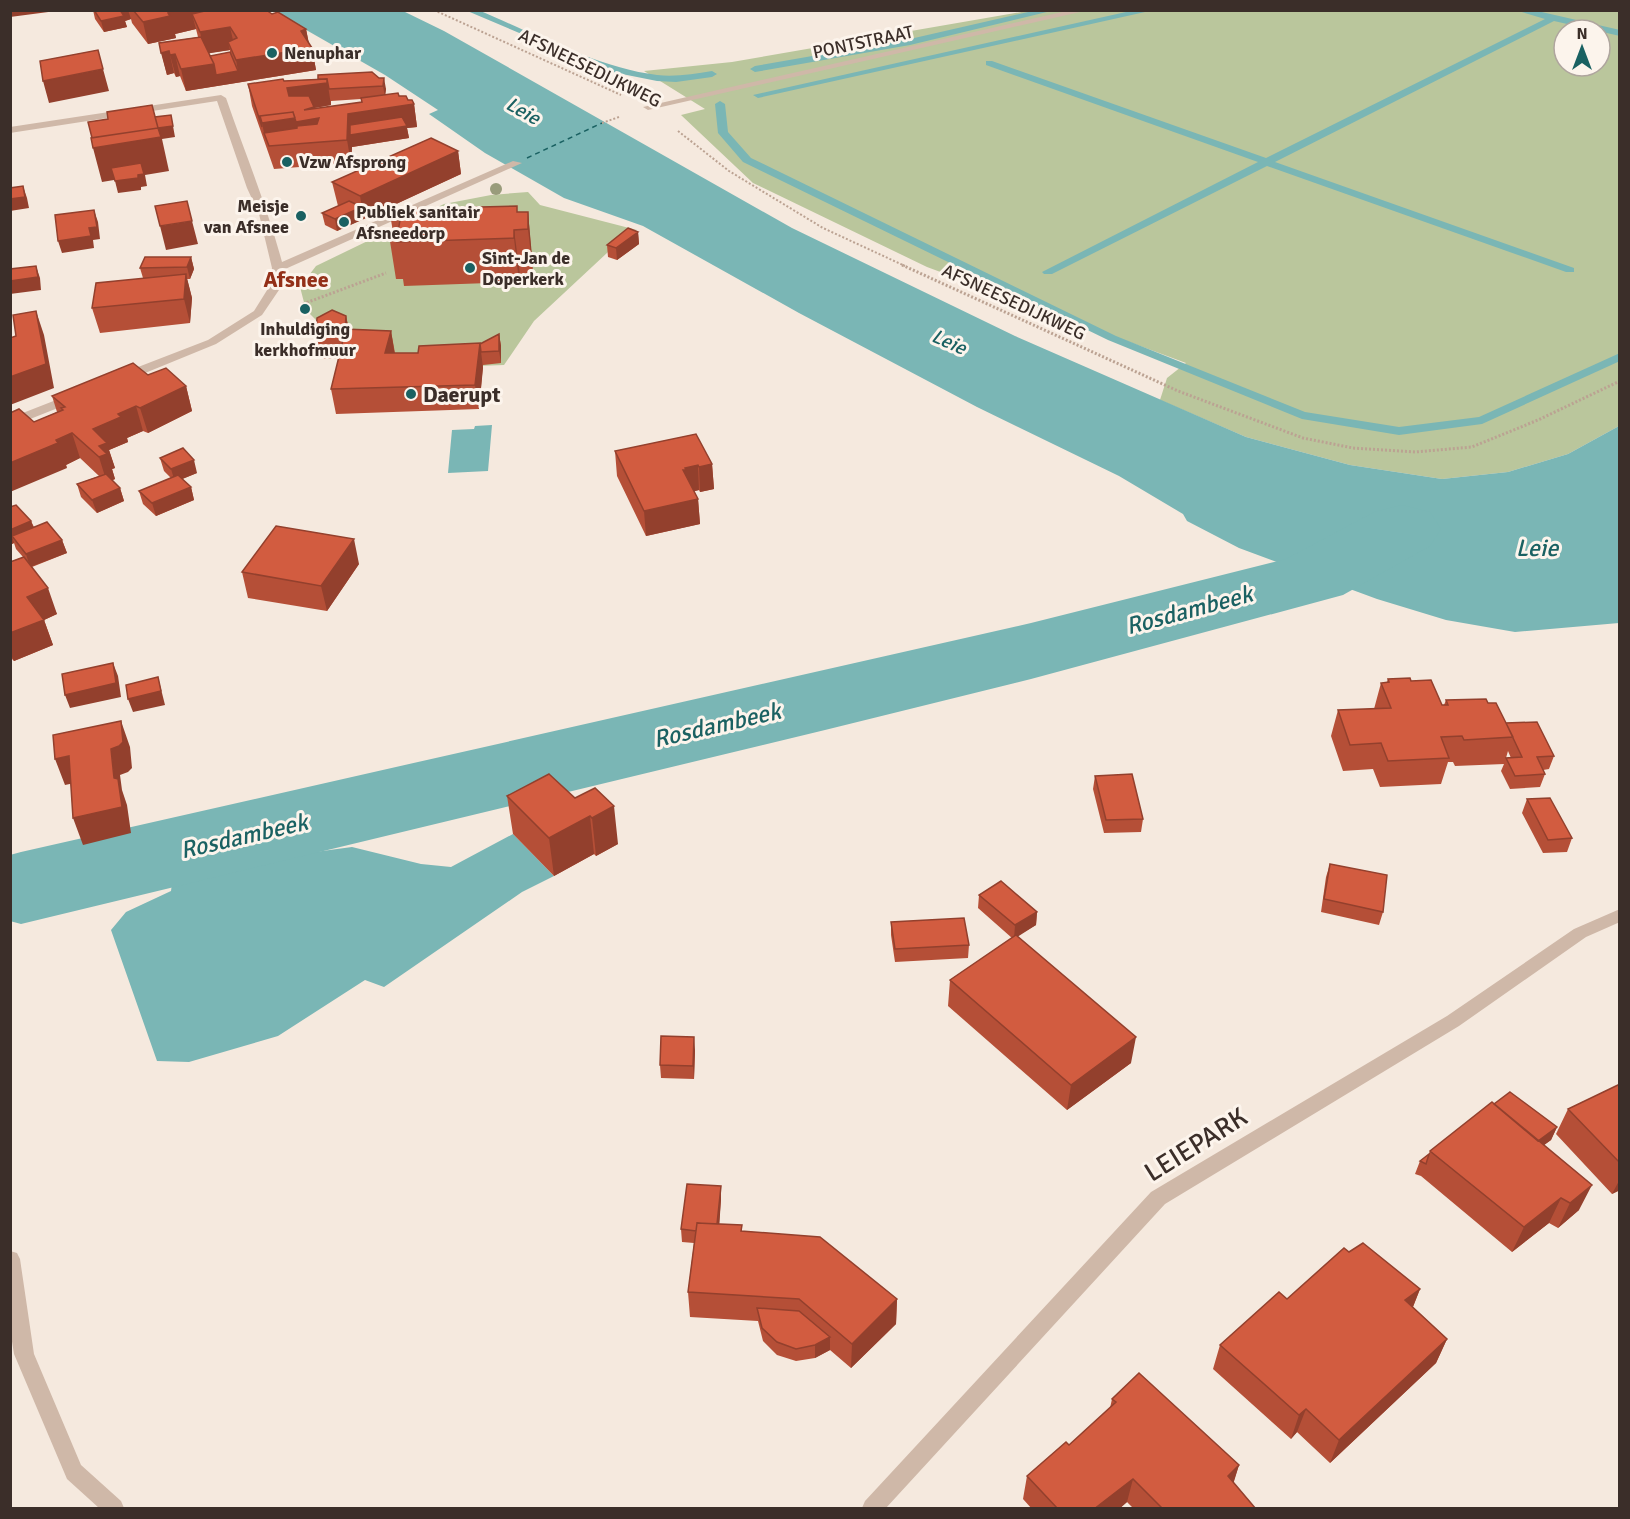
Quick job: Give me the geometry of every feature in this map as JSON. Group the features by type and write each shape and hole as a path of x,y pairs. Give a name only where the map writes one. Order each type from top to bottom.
{"street":[{"name":"PONTSTRAAT","path":"648,107 1085,10"},
{"path":"10,130 222,98 252,188 264,214 278,268 275,287 258,313 212,342 109,383"},
{"path":"278,268 517,163"},
{"path":"10,423 88,391"},
{"name":"LEIEPARK","path":"872,1509 1158,1198 1452,1021 1580,933 1620,915"},
{"path":"10,1259 17,1356 74,1472 114,1509"}],"path":[{"name":"AFSNEESEDIJKWEG","path":"434,10 648,107 729,171 823,228 1167,386 1303,438 1353,448 1415,452 1472,447 1538,420 1620,381"},
{"path":"258,313 303,304 386,273"}],"green space":[{"path":"1027,11 1619,11 1619,426 1568,454 1508,472 1442,479 1350,465 1246,437 1160,400 1167,378 1186,363 927,267 753,183 681,115 705,109 644,71 732,62"},
{"path":"528,192 540,205 637,230 622,239 534,321 504,365 477,366 395,358 322,326 306,310 300,287 316,266 444,204 491,195"}],"water":[{"name":"Leie","path":"273,11 403,11 444,31 792,228 1015,336 1246,437 1350,465 1442,479 1508,472 1568,454 1619,426 1619,623 1515,632 1446,620 1377,599 1239,548 1187,521 1183,514 1119,476 977,407 799,313 643,226 564,198 485,153 429,114 438,110 385,75"},
{"path":"492,425 488,471 448,473 452,430"},
{"path":"513,834 554,876 522,892 384,987 365,980 278,1036 189,1062 157,1061 111,930 126,912 171,891 173,876 309,840 315,852 352,847 421,864 451,867"}],"building":[{"path":"94,10 120,10 124,16 101,21"},
{"path":"133,10 178,10 168,13 170,16 143,22"},
{"path":"209,10 266,10 272,14 278,12 306,29 301,31 312,48 236,60 228,42 237,38 230,27 200,32 192,14"},
{"path":"201,37 214,64 181,69 175,54 170,55 169,51 161,53 159,43"},
{"path":"98,50 103,69 43,81 40,61"},
{"path":"230,52 238,71 216,75 210,56"},
{"path":"372,72 379,78 384,78 383,86 329,89 327,79 318,79 318,75"},
{"path":"283,79 284,81 327,79 327,83 287,88 289,96 309,96 314,107 304,110 362,102 361,98 398,93 399,96 406,96 408,100 412,100 414,104 348,114 347,140 269,146 264,133 317,124 319,118 296,122 293,112 260,116 262,127 248,84"},
{"path":"152,105 158,128 92,138 88,122 108,119 107,112"},
{"path":"293,112 295,118 262,123 260,116"},
{"path":"171,115 173,126 158,128 155,117"},
{"path":"402,117 407,126 350,135 350,125"},
{"path":"158,128 161,137 93,148 91,138"},
{"path":"431,138 458,151 360,196 332,182"},
{"path":"141,163 144,174 138,175 138,178 115,181 111,168"},
{"path":"23,186 25,197 10,199 10,188"},
{"path":"187,201 192,221 160,226 155,206"},
{"path":"349,201 362,207 335,219 322,213"},
{"path":"517,206 517,212 528,212 528,229 514,230 514,238 397,242 398,234 389,235 390,232 398,232 400,220 391,220 392,217 400,217 401,209"},
{"path":"94,210 97,227 89,228 91,236 58,241 55,215"},
{"path":"628,228 638,232 616,248 607,245"},
{"path":"145,257 191,257 187,267 140,268"},
{"path":"36,266 38,277 10,281 10,269"},
{"path":"186,274 184,299 92,308 96,283"},
{"path":"332,310 346,316 345,329 391,331 385,353 418,353 419,346 480,343 475,385 331,389 345,332 316,335 317,318"},
{"path":"36,311 46,364 10,377 10,338 16,336 13,315"},
{"path":"499,334 499,351 481,352 480,344"},
{"path":"133,363 148,375 166,368 186,386 140,408 136,406 118,414 121,417 93,429 107,443 99,446 107,454 99,457 72,433 56,440 58,443 10,463 10,413 19,409 34,422 63,410 61,408 65,407 52,396"},
{"path":"696,434 712,464 699,467 698,465 683,470 698,499 644,511 615,451"},
{"path":"183,448 194,460 171,469 160,458"},
{"path":"106,474 120,488 92,500 77,484"},
{"path":"178,475 191,487 152,503 139,491"},
{"path":"16,505 31,521 10,530 10,507"},
{"path":"47,522 62,540 26,554 12,536"},
{"path":"276,526 354,539 321,586 242,572"},
{"path":"24,557 48,588 27,597 44,620 10,633 10,562"},
{"path":"113,663 116,683 65,695 62,674"},
{"path":"158,677 161,691 128,699 126,685"},
{"path":"1410,678 1411,681 1431,680 1442,705 1448,705 1446,700 1486,699 1488,703 1496,703 1513,737 1464,740 1462,736 1441,737 1449,758 1388,761 1381,743 1350,745 1338,710 1391,708 1381,683 1389,682 1388,679"},
{"path":"121,721 123,742 111,749 114,778 118,779 122,807 73,818 69,756 55,759 53,735"},
{"path":"1537,722 1554,756 1537,757 1545,774 1515,776 1506,758 1522,757 1506,723"},
{"path":"549,774 575,798 595,788 614,806 549,838 507,796"},
{"path":"1132,774 1143,819 1106,820 1095,776"},
{"path":"1550,798 1572,838 1548,840 1527,799"},
{"path":"1330,864 1387,875 1383,912 1324,899"},
{"path":"1001,881 1037,912 1015,925 979,895"},
{"path":"964,918 969,945 895,949 891,922"},
{"path":"1016,935 1136,1037 1071,1085 950,980"},
{"path":"661,1036 694,1037 693,1066 660,1065"},
{"path":"1620,1084 1620,1163 1568,1109"},
{"path":"1510,1092 1557,1127 1538,1141 1494,1104"},
{"path":"1492,1102 1592,1185 1570,1203 1561,1198 1524,1227 1430,1151"},
{"path":"1429,1154 1426,1164 1420,1161"},
{"path":"687,1184 721,1186 717,1224 697,1223 696,1231 681,1229"},
{"path":"697,1223 742,1225 741,1231 820,1237 897,1299 852,1344 799,1299 688,1292"},
{"path":"1363,1243 1420,1289 1405,1300 1447,1339 1339,1440 1306,1409 1299,1415 1220,1345 1279,1292 1287,1299 1344,1248 1349,1252"},
{"path":"757,1308 799,1311 830,1337 815,1345 796,1349 777,1342 762,1328"},
{"path":"1139,1373 1239,1465 1228,1476 1256,1509 1163,1509 1133,1479 1094,1509 1058,1509 1027,1476 1066,1442 1069,1445 1116,1402 1112,1399"}],"waterway":[{"path":"469,10 615,70 676,79 712,74"},
{"path":"755,69 910,42 1051,10"},
{"path":"758,95 1150,10"},
{"path":"1519,10 1620,33"},
{"path":"1267,162 1552,19"},
{"path":"989,63 1267,162"},
{"path":"720,104 723,133 747,160 1112,338 1302,415 1399,431 1482,420 1620,356"},
{"path":"1048,272 1267,162"},
{"path":"1267,162 1570,270"},
{"name":"Rosdambeek","path":"21,888 1031,651 1314,577 1402,529"},
{"path":"241,837 248,858"}],"ferry route":[{"path":"527,158 602,123"}],"place":[{"name":"Nenuphar","path":"272,53"},
{"name":"Vzw Afsprong","path":"287,162"},
{"name":"Meisje van Afsnee","path":"301,216"},
{"name":"Publiek sanitair Afsneedorp","path":"344,222"},
{"name":"Sint-Jan de Doperkerk","path":"470,268"},
{"name":"Inhuldiging kerkhofmuur","path":"305,309"},
{"name":"Daerupt","path":"411,394"}],"district":[{"name":"Afsnee","path":"296,279"}]}
